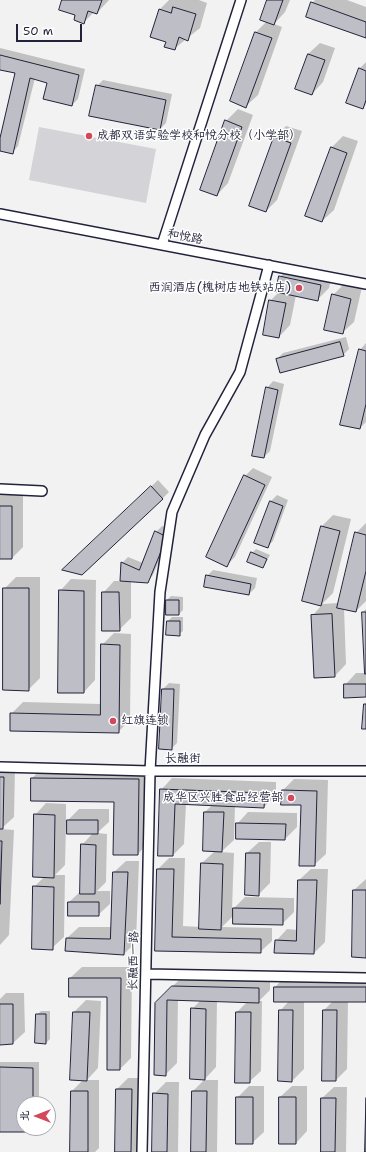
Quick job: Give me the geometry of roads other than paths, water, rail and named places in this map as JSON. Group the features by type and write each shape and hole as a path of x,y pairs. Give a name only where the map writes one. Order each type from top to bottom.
{"street":[{"path":"162,245 241,0"},
{"name":"和悦路","path":"0,214 366,284"},
{"name":"长融西一路","path":"142,1152 150,771 160,592 172,512 205,436 240,372 268,265"},
{"path":"0,489 42,491"},
{"name":"长融街","path":"0,767 150,771 366,771"},
{"path":"146,974 366,978"}],"place":[{"name":"成都双语实验学校和悦分校（小学部）","path":"89,136"},
{"name":"西润酒店(槐树店地铁站店)","path":"299,288"},
{"name":"红旗连锁","path":"113,721"},
{"name":"成华区兴胜食品经营部","path":"291,798"}]}
